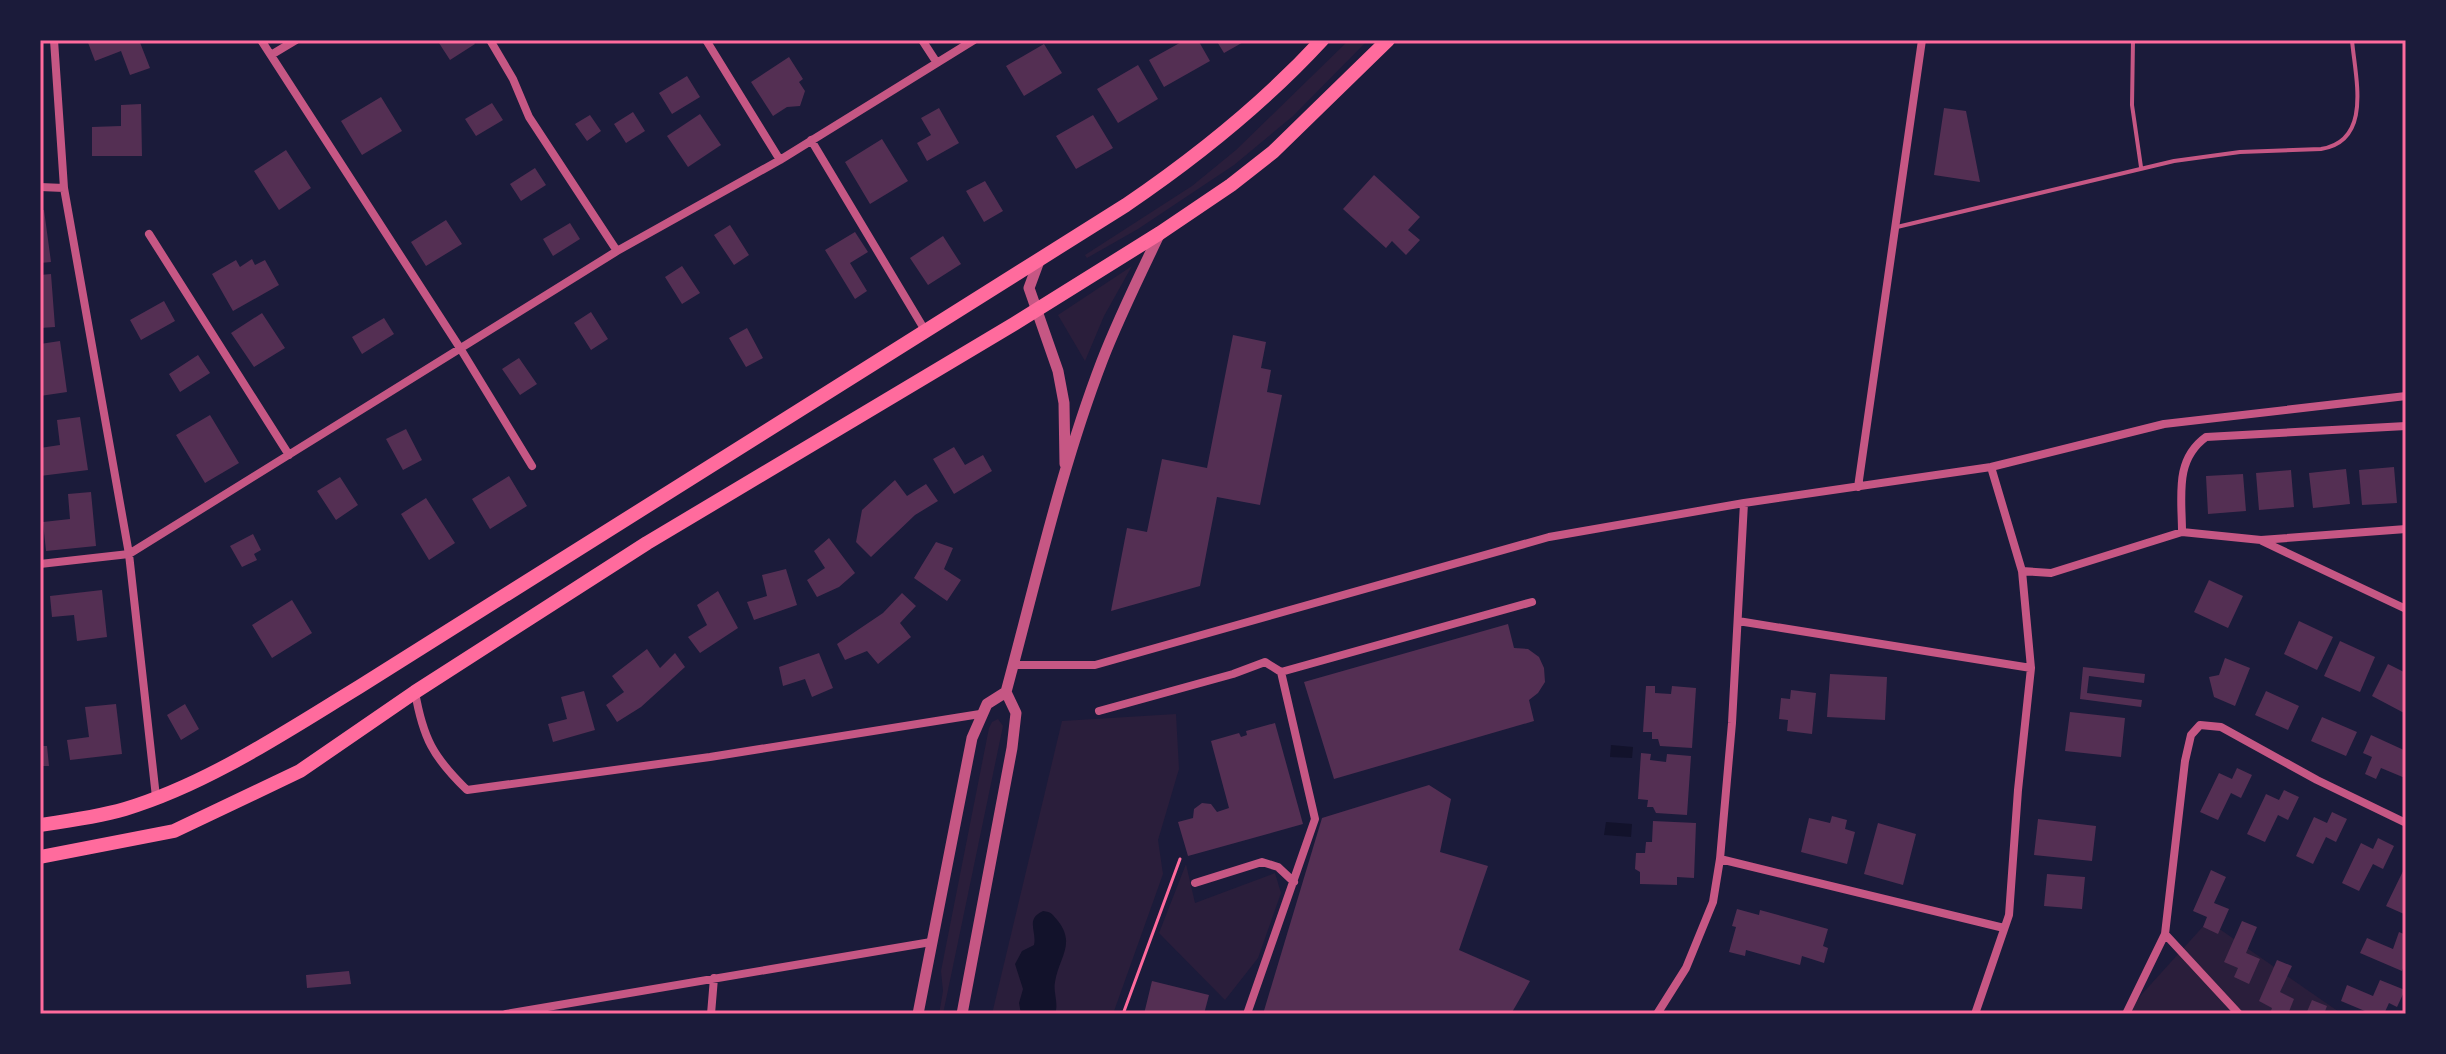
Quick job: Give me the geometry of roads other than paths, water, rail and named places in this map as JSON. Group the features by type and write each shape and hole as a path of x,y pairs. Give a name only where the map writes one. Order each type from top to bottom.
{"main road":[{"path":"40,825 124,809 156,797 218,769 310,717 1126,205 1211,145 1274,89 1322,40"},
{"path":"40,857 174,831 300,771 415,692 647,543 1160,233 1273,152 1388,40"}],"street":[{"path":"54,40 64,188 129,554 156,797"},
{"path":"261,40 460,348 532,466"},
{"path":"271,55 296,40"},
{"path":"490,40 513,79 529,117 617,251"},
{"path":"706,40 780,160"},
{"path":"922,40 937,63"},
{"path":"40,564 129,554 617,251 780,160 974,40"},
{"path":"1858,487 1922,40"},
{"path":"811,140 926,332"},
{"path":"40,187 64,188"},
{"path":"918,1014 967,757 980,714 987,704 1006,692 1066,473 1101,363 1160,233"},
{"path":"149,234 289,455"},
{"path":"1039,261 1029,288 1058,371 1064,403 1066,473"},
{"path":"1014,665 1095,665 1549,537 1744,503 1991,467 2164,424 2406,396"},
{"path":"2182,532 2184,465 2192,447 2206,437 2406,426"},
{"path":"1975,1014 2009,915 2031,668 2022,571 1991,467"},
{"path":"1657,1014 1686,968 1713,902 1720,859 1744,503"},
{"path":"2022,571 2051,573 2182,532 2261,540 2406,529"},
{"path":"2261,540 2406,609"},
{"path":"1281,672 1532,602"},
{"path":"1738,621 2031,668"},
{"path":"1099,711 1233,674 1265,662 1281,672 1315,819 1247,1014"},
{"path":"415,692 421,727 442,766 467,790 710,757 980,714"},
{"path":"962,1014 1012,748 1016,713 1006,692"},
{"path":"2126,1014 2165,934 2185,761 2191,735 2200,725 2221,727 2317,780 2406,823"},
{"path":"1720,859 2004,928"},
{"path":"1195,883 1262,862 1278,867 1294,882"},
{"path":"2165,934 2239,1014"},
{"path":"506,1014 931,942"},
{"path":"711,1014 714,978"}],"lane":[{"path":"2133,40 2132,105 2141,167"},
{"path":"1895,227 2141,167 2207,156 2321,149 2336,145 2348,136 2356,119 2352,40"}]}
